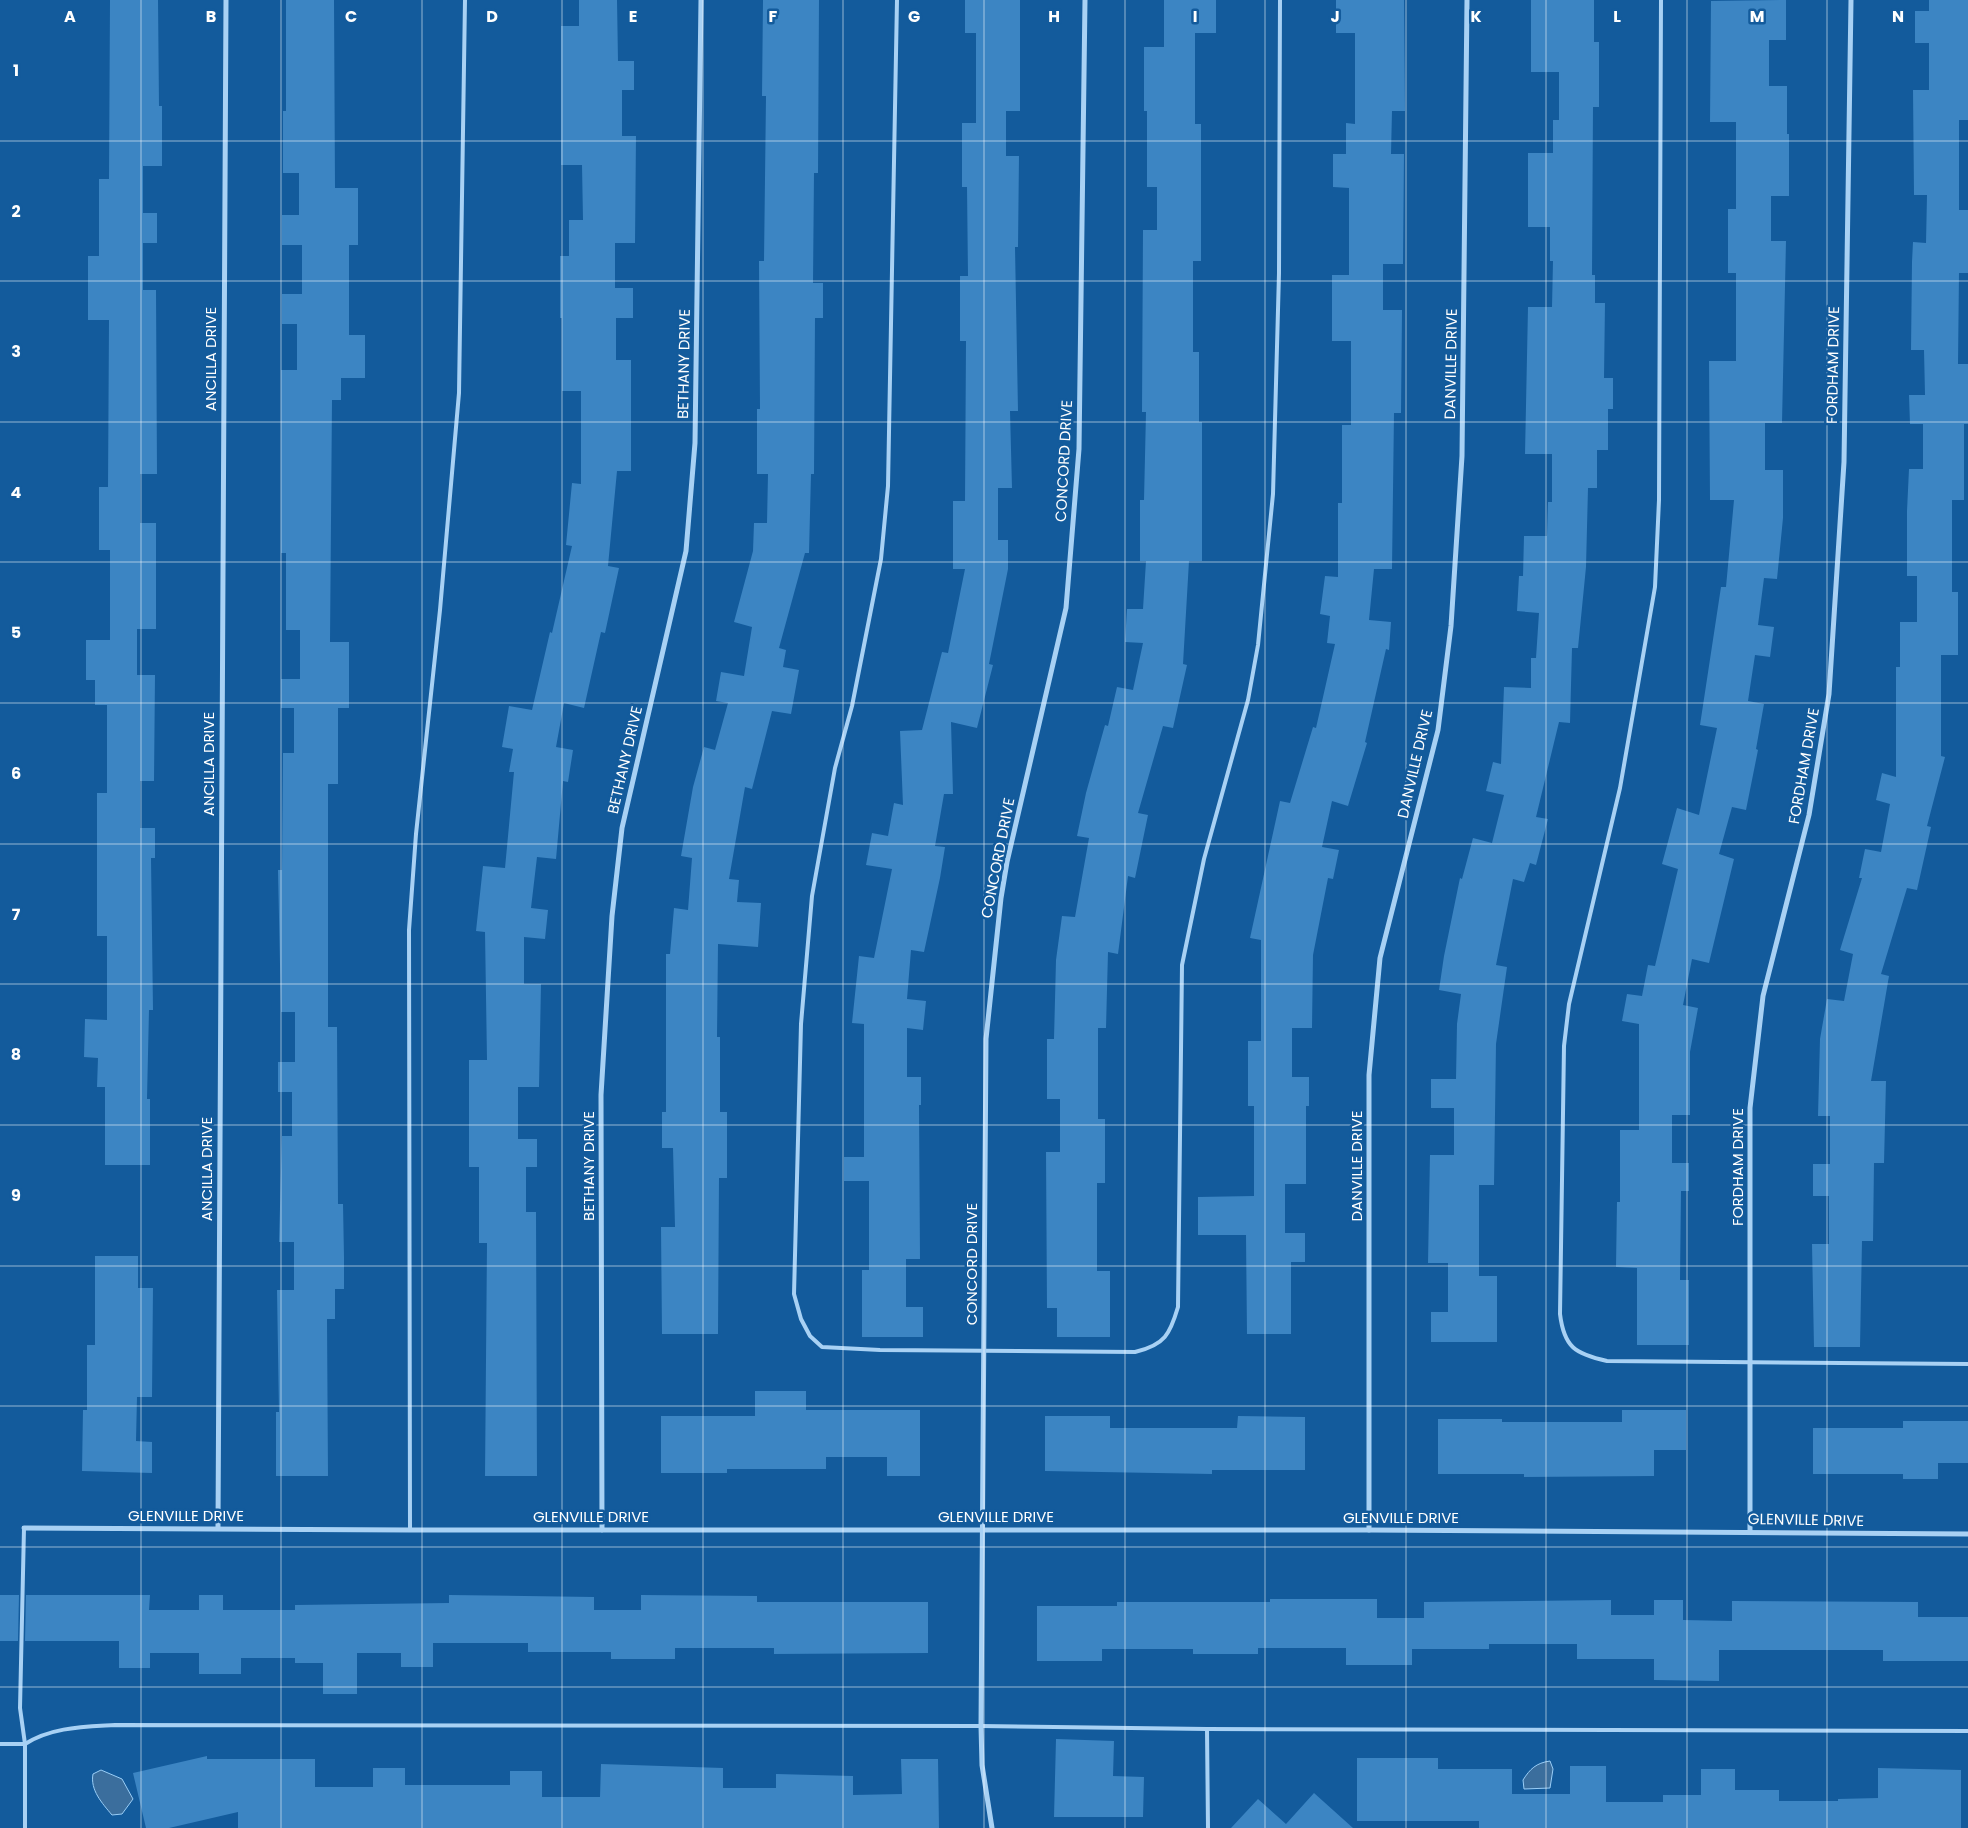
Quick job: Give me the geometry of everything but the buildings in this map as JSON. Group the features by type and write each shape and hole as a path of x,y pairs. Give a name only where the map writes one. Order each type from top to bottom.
{"street":[{"name":"ANCILLA DRIVE","path":"218,1528 226,0"},
{"name":"BETHANY DRIVE","path":"602,1530 601,1095 612,916 622,828 686,551 695,443 701,0"},
{"name":"CONCORD DRIVE","path":"992,1828 982,1765 981,1726 986,1039 1001,898 1007,862 1066,608 1080,449 1085,0"},
{"name":"DANVILLE DRIVE","path":"1369,1530 1369,1075 1380,958 1438,730 1450,626 1462,456 1467,0"},
{"name":"FORDHAM DRIVE","path":"1750,1532 1750,1108 1762,996 1809,815 1830,694 1844,462 1851,0"},
{"name":"GLENVILLE DRIVE","path":"24,1528 1369,1530 1968,1534"}],"lane":[{"path":"410,1530 410,930 416,834 441,600 459,393 465,0"},
{"path":"897,0 888,486 881,560 852,706 835,768 812,896 800,1033 794,1294 800,1320 810,1336 822,1347 850,1350 1135,1352 1153,1348 1165,1338 1172,1326 1178,1306 1182,965 1204,859 1248,700 1258,645 1273,494 1279,273 1280,0"},
{"path":"1662,0 1659,500 1655,587 1620,788 1569,1004 1564,1046 1560,1314 1562,1330 1567,1343 1578,1352 1592,1358 1607,1361 1968,1364"},
{"path":"24,1528 20,1708 25,1744 25,1828"},
{"path":"0,1744 25,1744 41,1734 66,1729 115,1724 1968,1731"},
{"path":"1207,1729 1208,1828"}],"water":[{"path":"1550,1761 1553,1769 1550,1788 1524,1789 1523,1780 1531,1770 1541,1763"},
{"path":"101,1770 122,1779 133,1799 122,1814 112,1815 95,1791 93,1774"}]}
